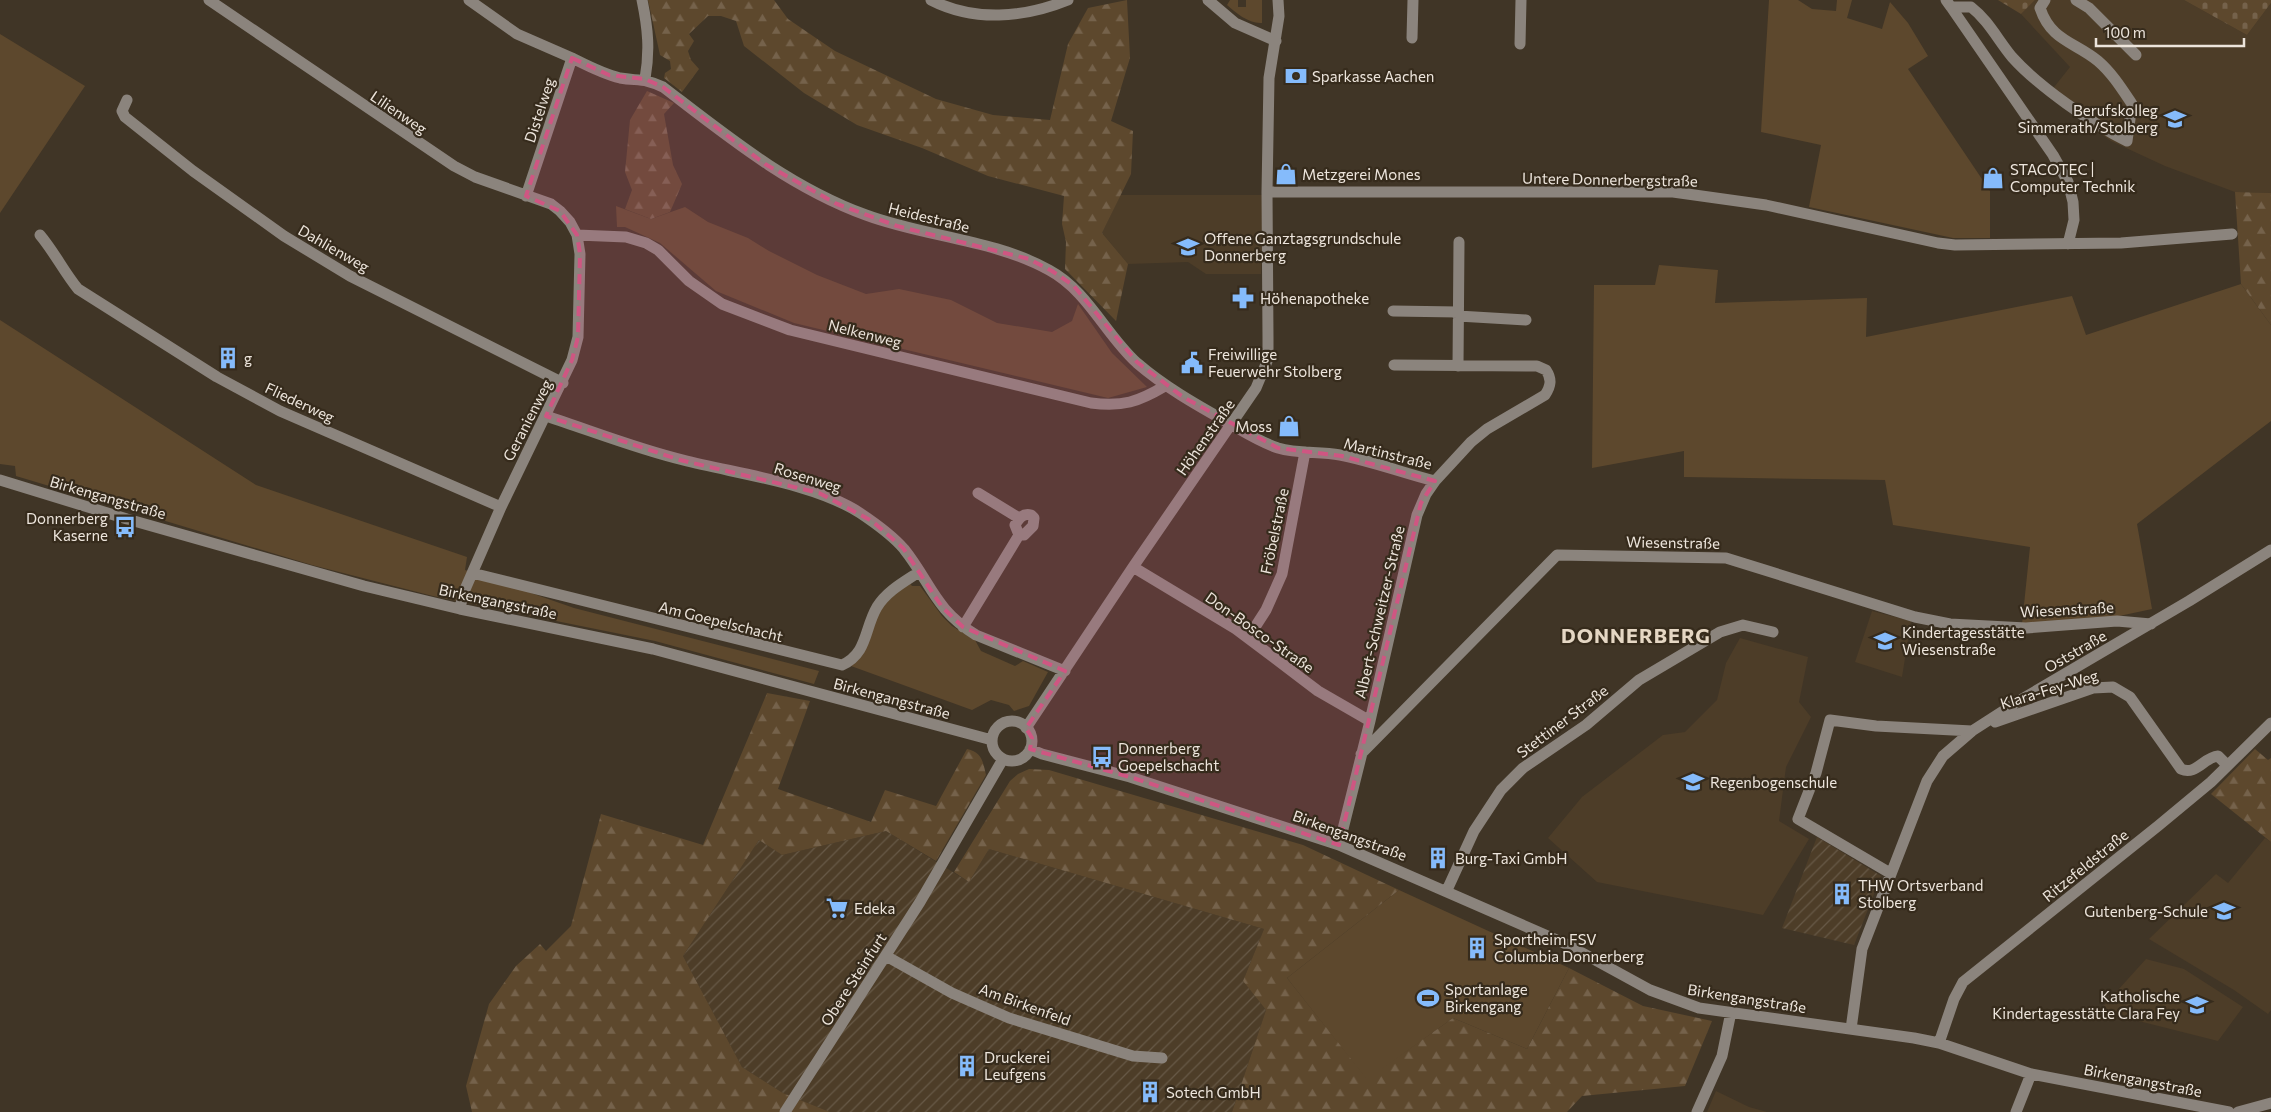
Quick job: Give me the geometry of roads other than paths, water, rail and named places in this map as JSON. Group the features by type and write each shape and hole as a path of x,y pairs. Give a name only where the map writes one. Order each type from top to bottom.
{"street":[{"name":"Lilienweg","path":"209,0 454,166 475,178 551,204 560,210 577,235"},
{"path":"469,0 517,34 572,58"},
{"path":"642,0 649,33 645,79"},
{"path":"931,0 979,14 1005,15 1033,12 1068,0"},
{"path":"1208,0 1235,23 1276,41"},
{"name":"Höhenstraße","path":"1026,728 1133,567 1232,425 1256,388 1268,359 1267,192 1269,78 1276,41 1278,0"},
{"path":"1412,38 1413,0"},
{"path":"1520,44 1521,0"},
{"path":"1949,4 1970,7 1982,15 2013,58 2038,82 2111,133 2127,141 2132,104 2118,83 2098,61 2053,32 2042,17 2040,8 2045,0"},
{"path":"2076,0 2090,8 2136,55"},
{"path":"1949,4 2053,155 2068,182 2073,202 2074,220 2068,244"},
{"name":"Distelweg","path":"526,196 572,58"},
{"name":"Heidestraße","path":"572,58 596,70 622,78 645,79 663,87 765,164 837,204 897,226 996,249 1029,259 1052,271 1073,285 1124,350 1165,386 1232,425"},
{"name":"Dahlienweg","path":"127,100 122,111 125,117 193,171 284,236 350,276 563,383"},
{"name":"Untere Donnerbergstraße","path":"1267,192 1674,192 1766,205 1938,243 1955,245 2154,242 2232,234"},
{"name":"Fliederweg","path":"40,235 55,253 63,271 78,289 216,377 280,411 501,507"},
{"name":"Nelkenweg","path":"577,235 626,237 646,242 658,250 689,281 722,304 790,330 1091,403 1117,406 1138,400 1165,386"},
{"name":"Geranienweg","path":"460,609 472,573 501,507 563,383 572,360 578,337 580,254 577,235"},
{"path":"1458,366 1459,242"},
{"path":"1392,311 1526,320"},
{"name":"Martinstraße","path":"1232,425 1267,444 1291,451 1342,456 1435,481 1471,442 1486,429 1545,395 1550,388 1549,375 1546,370 1537,366 1394,365"},
{"name":"Rosenweg","path":"546,416 680,460 795,487 843,503 904,548 942,607 963,627 976,635 1065,670"},
{"name":"Fröbelstraße","path":"1248,638 1266,610 1282,574 1305,452"},
{"name":"Birkengangstraße","path":"0,480 272,560 460,609 653,649 992,740"},
{"name":"Albert-Schweitzer-Straße","path":"1361,754 1417,514 1423,498 1435,481"},
{"path":"963,627 1020,535 1024,536 1029,532 1034,522 1031,515 1023,515 1019,518 978,493"},
{"name":"Oststraße","path":"1850,1029 1862,949 1890,873 1931,774 1943,756 1977,729 2017,702 2151,624 2271,550"},
{"name":"Wiesenstraße","path":"1361,754 1557,555 1726,558 1915,617 1950,624 2026,628 2117,621 2151,624"},
{"name":"Don-Bosco-Straße","path":"1133,567 1248,638 1318,691 1370,721"},
{"name":"Am Goepelschacht","path":"472,573 842,665 860,653 877,608 884,598 919,572"},
{"name":"Stettiner Straße","path":"1446,890 1474,831 1501,790 1523,768 1586,725 1639,680 1720,632 1743,625 1772,632"},
{"name":"Klara-Fey-Weg","path":"1977,729 2093,688 2114,687 2130,697 2181,768 2187,771 2192,770 2212,757 2218,756 2228,766"},
{"path":"1890,873 1798,819 1816,773 1830,720 1876,726 1977,729"},
{"path":"1013,721 1026,728 1032,738 1030,749 1021,759 1012,761 1003,759 995,751 992,740 994,732 1006,723 1013,721"},
{"name":"Ritzefeldstraße","path":"1939,1043 1954,999 1963,982 2158,826 2228,766 2271,723"},
{"name":"Birkengangstraße","path":"1030,749 1042,754 1130,777 1339,844 1566,944 1650,990 1699,1008 1939,1043 2031,1074 2229,1112"},
{"path":"1339,844 1361,754"},
{"name":"Obere Steinfurt","path":"785,1112 886,956 966,826 1003,759"},
{"name":"Am Birkenfeld","path":"886,956 952,993 1009,1018 1133,1056 1162,1058"},
{"path":"1697,1112 1722,1056 1731,1012"},
{"path":"2016,1112 2031,1074"},
{"path":"2238,1112 2271,1102"}],"place":[{"name":"Sparkasse Aachen","path":"1296,76"},
{"name":"Berufskolleg Simmerath/Stolberg","path":"2175,119"},
{"name":"Metzgerei Mones","path":"1286,174"},
{"name":"STACOTEC | Computer Technik","path":"1993,178"},
{"name":"Offene Ganztagsgrundschule Donnerberg","path":"1188,247"},
{"name":"Höhenapotheke","path":"1243,298"},
{"name":"g","path":"228,358"},
{"name":"Freiwillige Feuerwehr Stolberg","path":"1192,363"},
{"name":"Moss","path":"1289,426"},
{"name":"Donnerberg Kaserne","path":"125,527"},
{"name":"Kindertagesstätte Wiesenstraße","path":"1885,641"},
{"name":"Donnerberg Goepelschacht","path":"1102,757"},
{"name":"Regenbogenschule","path":"1693,782"},
{"name":"Burg-Taxi GmbH","path":"1438,858"},
{"name":"THW Ortsverband Stolberg","path":"1842,894"},
{"name":"Edeka","path":"837,908"},
{"name":"Gutenberg-Schule","path":"2224,911"},
{"name":"Sportheim FSV Columbia Donnerberg","path":"1477,948"},
{"name":"Sportanlage Birkengang","path":"1428,998"},
{"name":"Katholische Kindertagesstätte Clara Fey","path":"2197,1005"},
{"name":"Druckerei Leufgens","path":"967,1066"},
{"name":"Sotech GmbH","path":"1150,1092"}],"district":[{"name":"DONNERBERG","path":"1636,635"}]}
